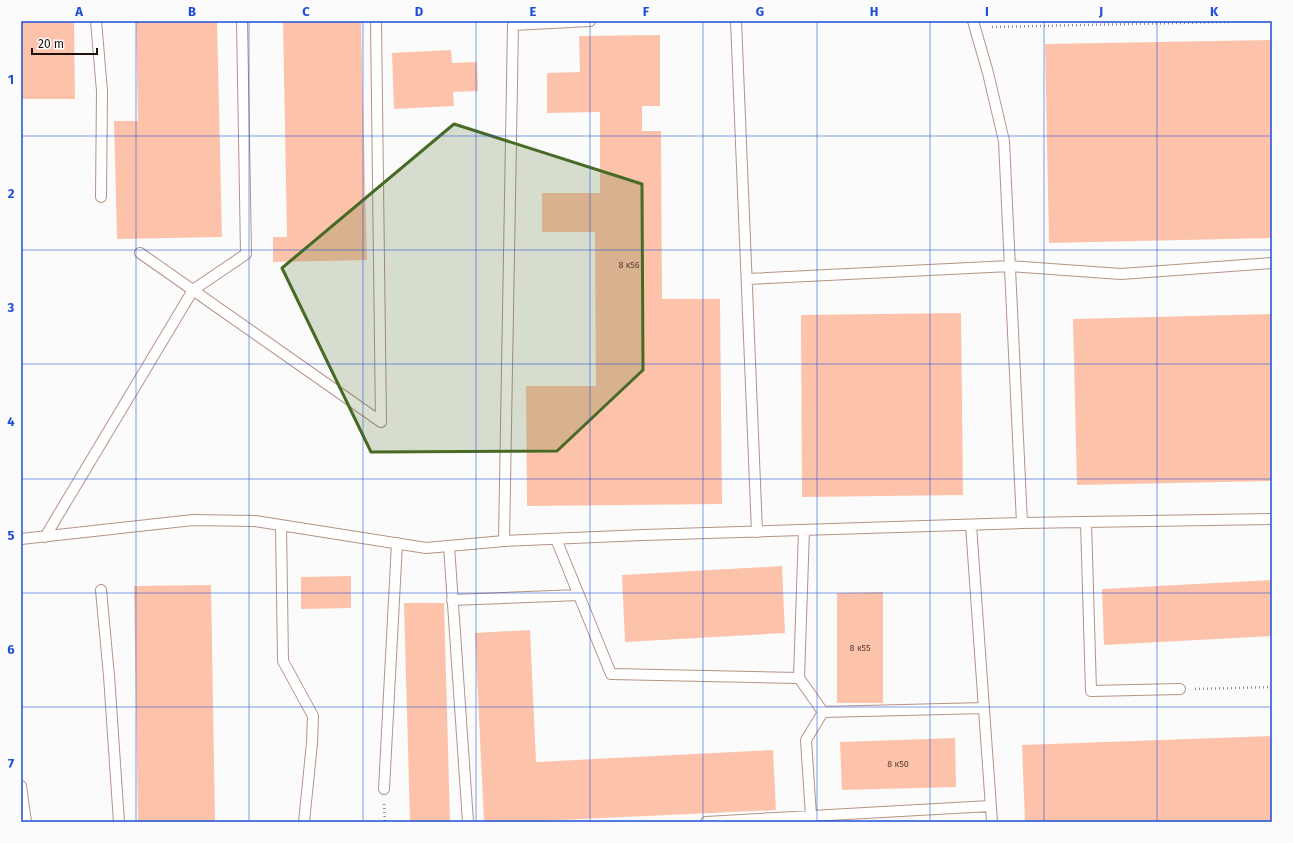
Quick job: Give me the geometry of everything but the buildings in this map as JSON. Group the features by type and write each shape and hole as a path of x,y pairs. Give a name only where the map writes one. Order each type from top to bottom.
{"lane":[{"path":"96,21 102,91 101,196"},
{"path":"45,537 193,290 246,254 242,21"},
{"path":"140,253 382,422 376,21"},
{"path":"504,541 513,24 590,21"},
{"path":"736,21 758,532"},
{"path":"974,24 988,73 1004,141 1022,524"},
{"path":"747,279 1010,266 1121,274 1272,263"},
{"path":"21,539 193,520 255,521 426,548 504,541 804,530 1086,522 1272,519"},
{"path":"1086,522 1091,691 1180,689"},
{"path":"282,525 283,661 313,716 312,742 304,822"},
{"path":"971,525 992,822"},
{"path":"804,530 799,678 823,712"},
{"path":"556,539 611,674 799,678"},
{"path":"384,789 397,543"},
{"path":"449,546 468,822"},
{"path":"101,590 109,676 119,822"},
{"path":"452,600 579,595"},
{"path":"823,712 984,708"},
{"path":"811,816 806,740 823,712"},
{"path":"21,786 26,822"},
{"path":"706,822 990,806"}],"path":[{"path":"974,24 1271,21"},
{"path":"1180,689 1272,687"}],"highlighted area":[{"path":"454,124 642,184 643,370 557,451 371,452 282,268"}]}
